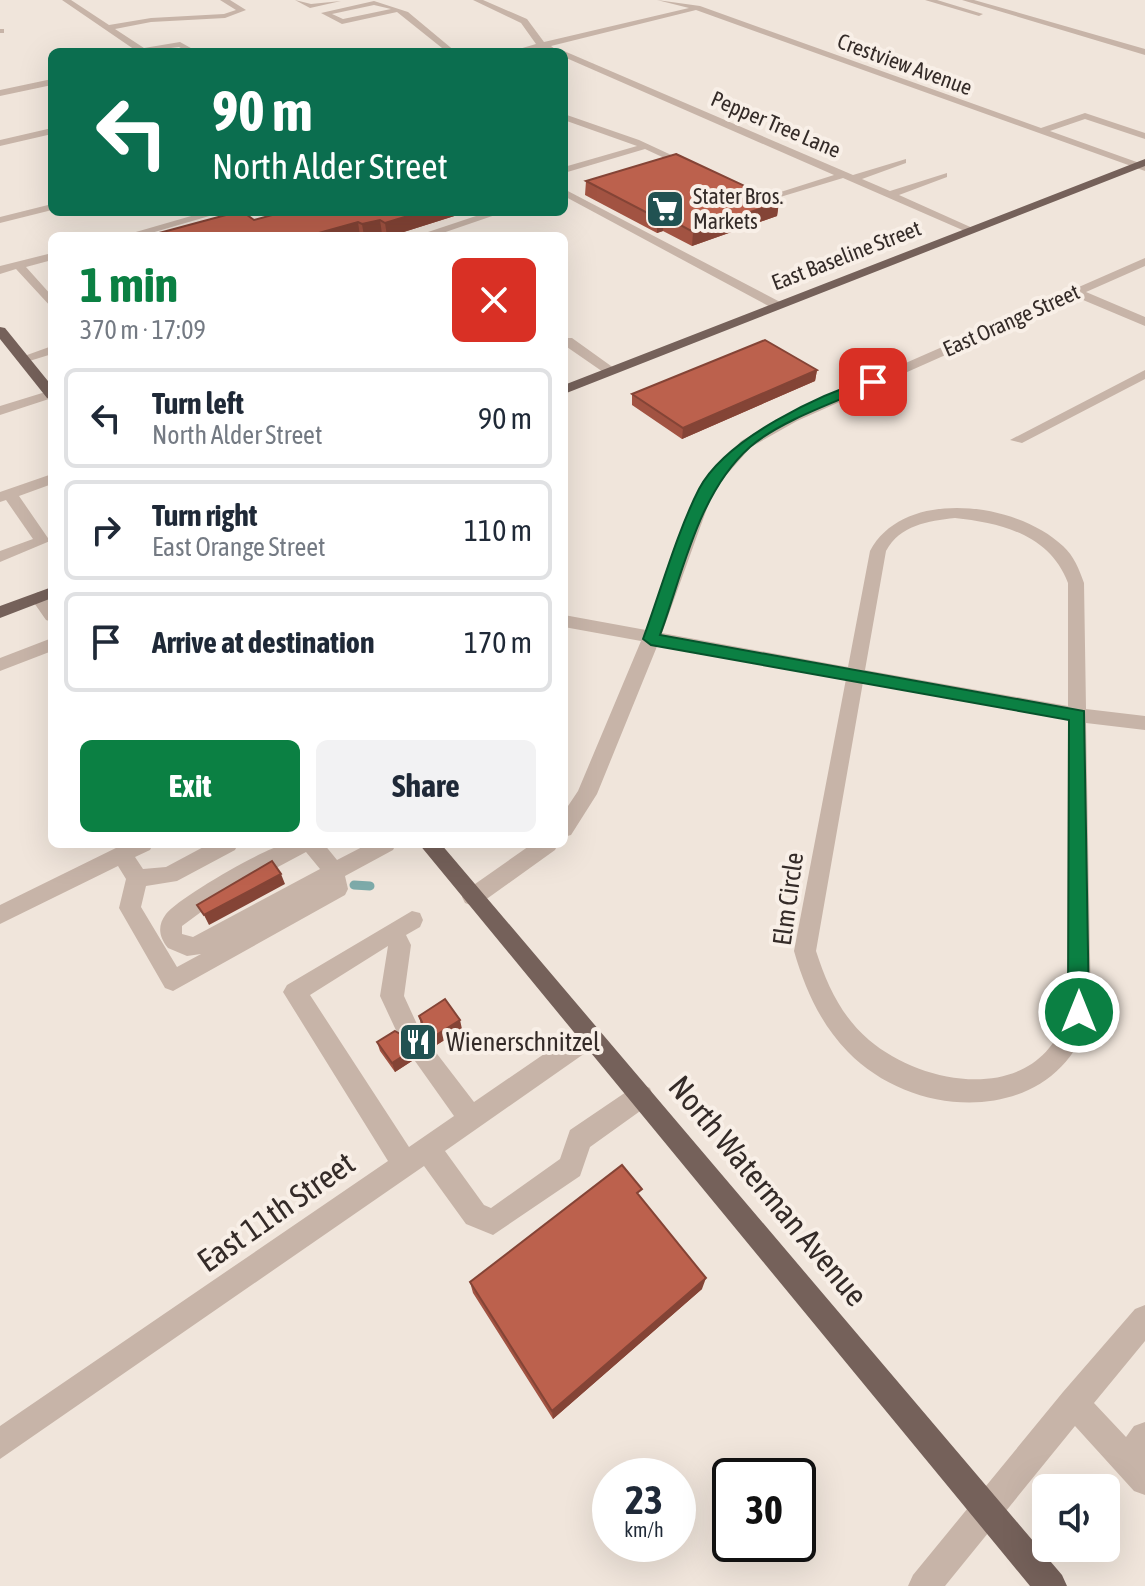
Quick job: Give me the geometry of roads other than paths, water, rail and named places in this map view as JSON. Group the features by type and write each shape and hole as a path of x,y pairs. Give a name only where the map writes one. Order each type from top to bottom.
{"main road":[{"name":"East Baseline Street","path":"568,388 1142,165"},
{"path":"3,339 48,389"},
{"path":"0,612 45,594"},
{"name":"North Waterman Avenue","path":"432,848 1051,1586"}],"street":[{"path":"66,0 138,48"},
{"path":"108,28 151,20 225,16 242,10 224,0"},
{"path":"299,0 310,6 341,0"},
{"path":"477,0 524,21 542,45 549,48"},
{"name":"Crestview Avenue","path":"661,0 697,8 1142,165"},
{"path":"929,0 973,13 989,15 1003,11"},
{"path":"966,0 1145,52"},
{"path":"394,11 342,22 325,13 377,3 426,25 448,48"},
{"path":"530,48 697,8"},
{"path":"162,48 180,44 187,48"},
{"name":"Pepper Tree Lane","path":"568,56 971,230"},
{"path":"0,93 48,83"},
{"path":"1040,131 1085,116 1144,136"},
{"path":"568,119 586,126 605,128 699,170"},
{"path":"1064,123 1087,131"},
{"path":"0,143 48,132"},
{"path":"1110,139 1144,136"},
{"path":"568,169 646,146"},
{"path":"738,189 764,201 902,161"},
{"path":"890,195 943,175"},
{"path":"568,194 778,306"},
{"path":"0,220 48,208"},
{"path":"143,232 203,216"},
{"path":"435,232 486,216"},
{"path":"0,270 48,257"},
{"name":"East Orange Street","path":"568,823 587,794 651,639 707,488 746,444 792,418 1145,262"},
{"path":"18,265 48,299"},
{"path":"1075,292 1145,322"},
{"path":"568,342 611,371"},
{"path":"23,359 48,351"},
{"path":"1017,440 1145,374"},
{"path":"0,411 48,395"},
{"path":"0,557 42,541 5,495 48,480"},
{"name":"Elm Circle","path":"977,515 1035,534 1060,554 1074,575 1078,715 1079,1012 1076,1027 1055,1060 1037,1074 1014,1085 987,1092 956,1092 911,1080 862,1052 826,1008 808,968 806,939 880,545 895,531 919,519 977,515"},
{"path":"568,622 1078,715 1145,723"},
{"path":"0,665 48,646"},
{"path":"0,915 135,848"},
{"path":"137,878 169,875 220,848"},
{"path":"296,848 191,906 174,919 170,930 174,939 186,947 196,946 379,848"},
{"path":"122,854 137,878 130,908 173,981 337,889 334,872 315,848"},
{"path":"473,897 542,848"},
{"path":"405,1164 295,992 412,920"},
{"path":"392,934 400,945 392,996 409,1033"},
{"name":"East 11th Street","path":"0,1444 590,1036"},
{"path":"422,1054 471,1119"},
{"path":"427,1148 475,1215 493,1222 571,1167 579,1139 641,1096"},
{"path":"924,1586 990,1511 1073,1402 1145,1319"},
{"path":"1073,1402 1139,1459"}],"waterway":[{"path":"354,885 370,886"}],"place":[{"name":"Stater Bros. Markets","path":"665,209"},
{"name":"Wienerschnitzel","path":"418,1042"}]}
